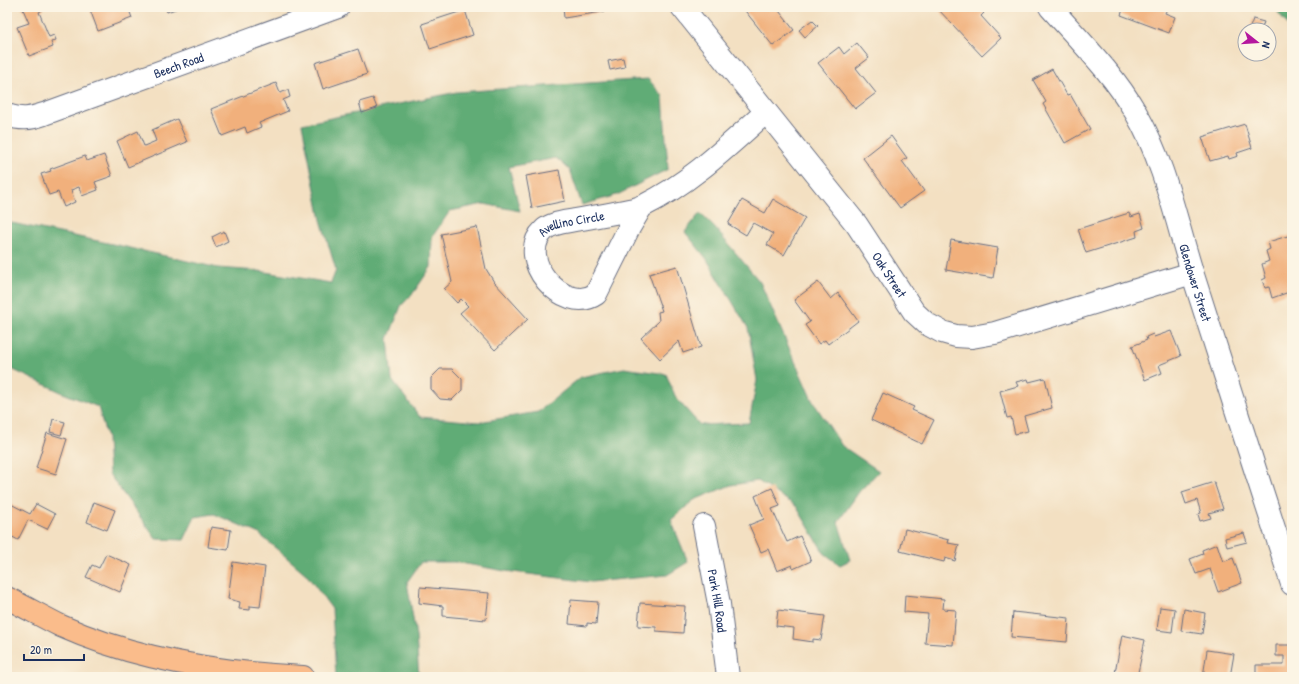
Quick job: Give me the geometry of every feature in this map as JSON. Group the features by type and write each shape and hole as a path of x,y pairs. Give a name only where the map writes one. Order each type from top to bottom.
{"main road":[{"path":"7,598 62,626 106,643 156,658 189,671 303,677"}],"street":[{"name":"Beech Road","path":"12,117 31,119 338,7"},
{"name":"Oak Street","path":"682,7 857,225 914,312 927,324 942,332 956,336 972,337 995,334 1192,273"},
{"name":"Glendower Street","path":"1050,7 1097,58 1136,113 1151,143 1163,175 1192,273 1292,584"},
{"name":"Avellino Circle","path":"642,206 629,228 596,294 589,298 582,299 566,296 550,286 541,272 534,256 536,243 544,229 560,222 618,212 642,206 687,180 721,153 766,112"},
{"name":"Park Hill Road","path":"704,526 719,604 728,677"}],"green space":[{"path":"1274,7 1292,7 1292,30"},
{"path":"648,79 663,96 668,169 617,195 582,205 570,170 556,158 509,167 520,211 484,204 450,211 432,237 431,267 414,292 401,306 388,339 392,380 420,417 479,422 538,412 581,377 624,368 666,374 676,398 700,425 749,423 757,380 748,328 706,258 685,232 700,213 714,227 760,282 812,400 842,446 879,471 859,492 838,522 850,560 840,565 824,553 796,506 758,481 731,485 694,500 671,520 688,562 667,575 591,582 505,571 455,562 421,562 407,582 416,636 419,677 336,677 332,609 306,574 258,533 214,514 195,517 184,540 156,539 109,474 107,438 98,407 63,393 7,367 7,222 218,268 259,271 331,283 336,270 321,220 302,124 457,92"}],"building":[{"path":"22,7 43,7 44,9 39,12 49,37 54,35 56,40 51,42 53,47 29,56 17,27 29,23"},
{"path":"89,7 128,7 132,18 98,31"},
{"path":"165,7 181,7 167,12"},
{"path":"563,7 607,7 608,11 564,18"},
{"path":"742,7 776,7 794,30 773,46"},
{"path":"978,7 984,13 981,16 1001,38 982,56 937,8"},
{"path":"1124,7 1168,7 1165,13 1175,17 1169,33 1121,15"},
{"path":"465,10 473,35 430,49 422,24"},
{"path":"1253,19 1264,22 1252,22"},
{"path":"812,20 818,26 805,37 799,30"},
{"path":"857,43 869,58 856,68 876,93 855,109 818,63 839,47 844,54"},
{"path":"358,49 367,74 323,89 315,63"},
{"path":"623,58 625,67 610,70 608,61"},
{"path":"1052,69 1067,95 1070,94 1090,129 1065,143 1043,104 1046,102 1033,80"},
{"path":"276,83 280,93 288,90 290,97 283,100 288,111 259,123 261,127 247,133 245,127 222,136 211,109"},
{"path":"373,98 377,108 362,113 359,102"},
{"path":"177,119 187,142 128,167 117,141 138,131 144,146 156,141 152,130"},
{"path":"1245,124 1252,148 1237,153 1238,156 1229,159 1228,156 1210,161 1202,137"},
{"path":"891,136 907,158 902,161 924,191 900,208 863,158"},
{"path":"104,155 112,176 95,182 98,190 82,196 79,187 71,190 75,202 64,207 58,192 49,195 41,174 51,171 50,169 85,156 87,161"},
{"path":"559,170 565,201 532,208 526,176"},
{"path":"773,199 805,218 784,255 767,245 773,234 753,223 746,235 728,224 742,200 765,213"},
{"path":"1129,213 1131,217 1140,214 1144,228 1136,231 1137,237 1086,253 1078,229"},
{"path":"477,227 486,269 494,282 528,319 495,350 460,313 468,306 461,299 457,303 444,289 452,282 441,234"},
{"path":"224,231 228,241 216,247 212,237"},
{"path":"1291,235 1292,291 1272,298 1269,287 1265,288 1262,280 1266,278 1262,264 1269,261 1266,251 1270,249 1268,242"},
{"path":"951,240 998,248 993,278 946,270"},
{"path":"677,266 701,347 683,353 679,341 660,359 641,338 659,321 658,312 662,311 649,274"},
{"path":"818,282 831,299 838,293 858,321 828,344 825,340 819,344 805,325 810,322 794,300"},
{"path":"1171,331 1181,356 1159,365 1162,373 1145,380 1132,346 1147,340 1146,337 1153,334 1154,337"},
{"path":"440,369 452,369 462,379 462,390 452,400 440,399 431,389 431,378"},
{"path":"1045,378 1052,408 1024,416 1028,431 1015,434 1011,417 1007,418 1000,391 1018,386 1016,382 1028,379 1029,382"},
{"path":"883,393 914,407 912,410 934,420 922,444 871,420"},
{"path":"53,419 65,422 61,435 50,432"},
{"path":"47,433 67,439 56,474 36,468"},
{"path":"1214,482 1223,509 1209,513 1211,518 1200,521 1198,514 1201,513 1197,500 1186,504 1182,492"},
{"path":"772,488 780,506 772,509 787,542 800,536 811,561 793,569 792,565 777,571 768,549 761,552 749,525 764,519 755,496"},
{"path":"7,502 30,514 36,504 55,514 47,529 28,520 18,540 7,534"},
{"path":"94,502 115,510 107,530 87,522"},
{"path":"211,527 231,530 228,550 208,547"},
{"path":"905,529 949,540 948,543 959,545 955,561 945,558 944,562 900,551"},
{"path":"1244,533 1247,542 1227,547 1225,538"},
{"path":"1217,544 1223,562 1233,558 1242,583 1218,592 1210,569 1196,574 1190,559 1203,554 1202,550"},
{"path":"106,554 131,565 120,592 86,577 92,565 99,568"},
{"path":"233,562 265,567 260,607 250,606 250,610 239,609 240,602 228,599"},
{"path":"420,587 489,593 486,620 443,616 443,606 419,603"},
{"path":"905,595 944,599 943,609 956,610 953,645 925,643 928,614 904,612"},
{"path":"571,600 598,602 596,624 587,623 587,626 569,624"},
{"path":"640,603 685,606 683,633 656,631 656,627 638,626"},
{"path":"1160,607 1175,609 1172,632 1157,630"},
{"path":"1184,609 1205,613 1202,634 1181,631"},
{"path":"778,610 825,616 821,640 813,639 813,642 793,639 794,628 776,626"},
{"path":"1013,612 1069,618 1067,642 1011,637"},
{"path":"1122,635 1145,640 1137,677 1115,673"},
{"path":"1276,645 1292,645 1292,677 1256,677 1256,665 1284,665 1284,656 1276,656"},
{"path":"1207,650 1234,654 1230,677 1203,677"}]}
